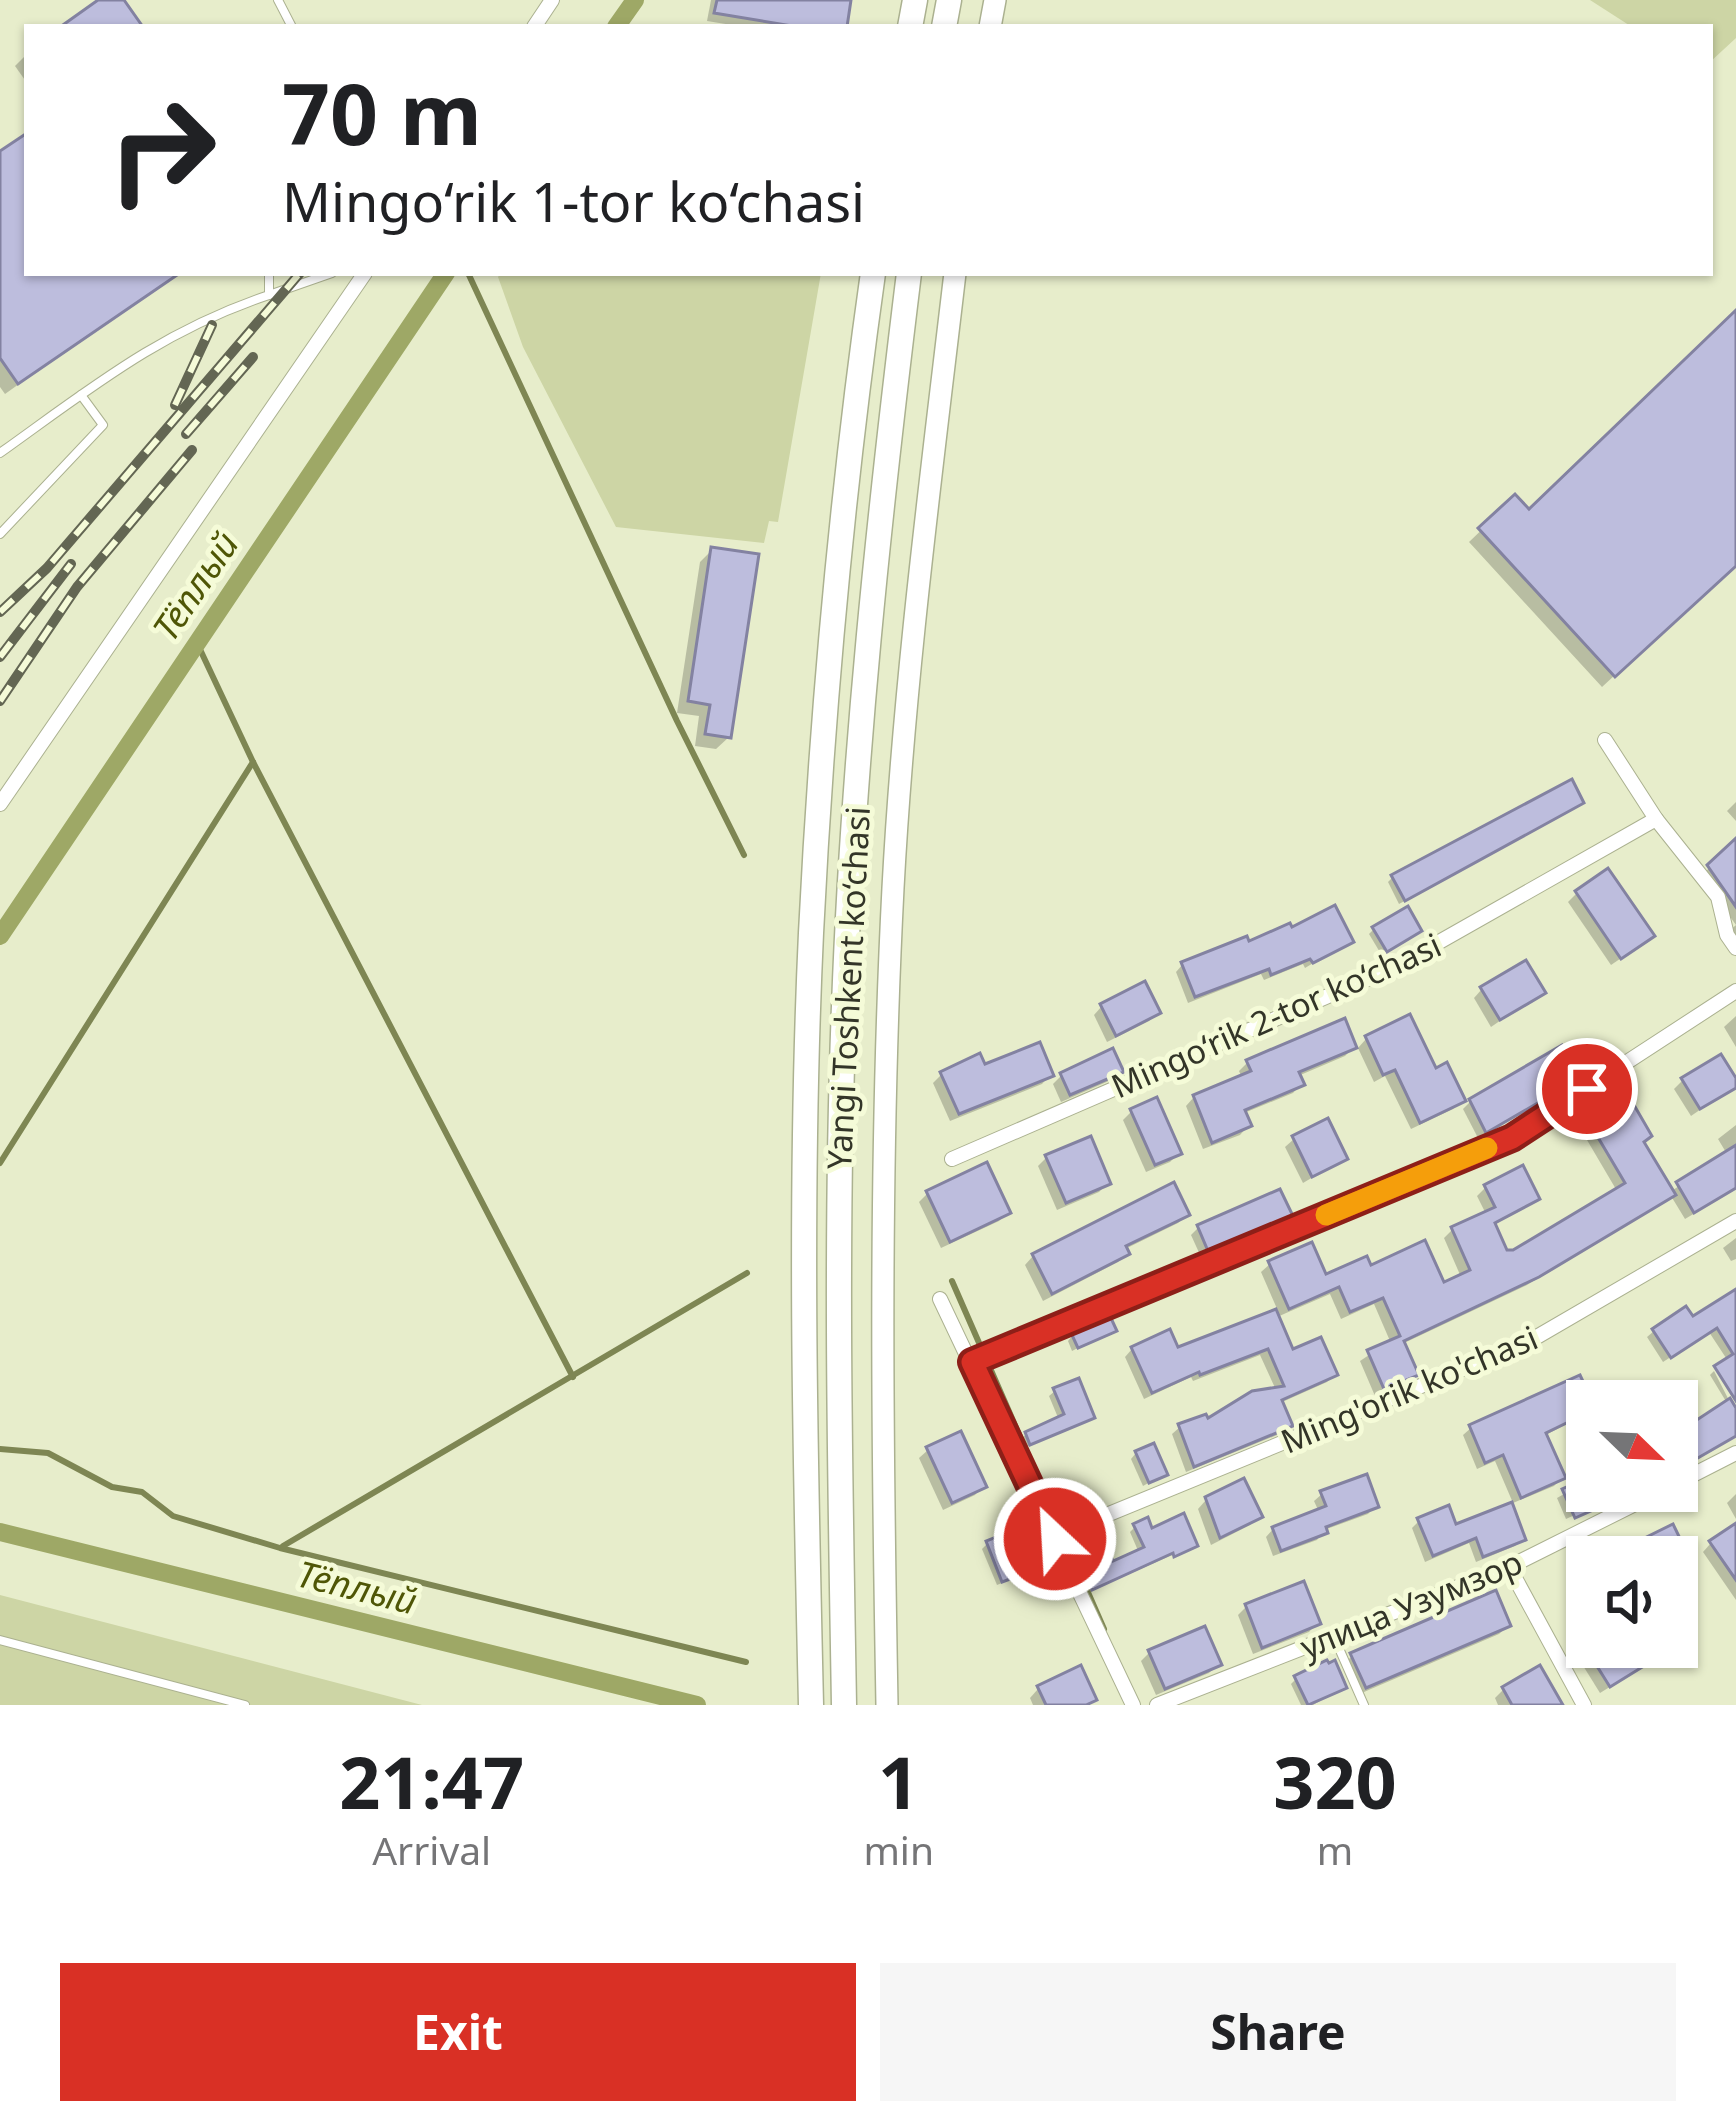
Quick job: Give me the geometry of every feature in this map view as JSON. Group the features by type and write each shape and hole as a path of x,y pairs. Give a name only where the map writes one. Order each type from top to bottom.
{"highway":[{"name":"Yangi Toshkent ko‘chasi","path":"811,1705 804,1284 811,935 831,639 873,276"},
{"name":"Yangi Toshkent ko‘chasi","path":"844,1705 837,1283 844,1000 867,647 909,276"}],"main road":[{"path":"887,1705 880,1380 893,884 955,276"}],"street":[{"path":"0,804 363,276"},
{"path":"1605,740 1656,819 1718,897 1726,935 1736,948"},
{"name":"Mingo‘rik 2-tor ko‘chasi","path":"952,1159 1395,967 1656,819"},
{"path":"1724,920 1736,908"},
{"path":"972,1362 1512,1138 1736,991"},
{"name":"Ming'orik ko'chasi","path":"1055,1539 1528,1342 1736,1222"},
{"path":"940,1299 1133,1705"},
{"path":"1698,1472 1736,1453"},
{"name":"улица Узумзор","path":"1157,1705 1509,1568 1620,1512"},
{"path":"1509,1568 1584,1705"}],"lane":[{"path":"269,276 269,295"},
{"path":"0,453 146,349 217,312 323,276"},
{"path":"0,534 103,425 81,395"},
{"path":"1334,1636 1364,1705"},
{"path":"0,1640 245,1705"}],"green space":[{"path":"1590,0 1736,0 1736,38 1713,59 1713,24 1627,24"},
{"path":"820,276 778,522 769,521 764,543 616,527 523,347 498,277"},
{"path":"0,1595 422,1705 0,1705"}],"building":[{"path":"98,0 124,0 141,24 64,24"},
{"path":"717,0 851,0 847,24 780,24 714,13"},
{"path":"24,135 24,276 176,276 18,384 0,358 0,151"},
{"path":"1736,310 1736,566 1615,677 1478,528 1515,494 1529,509"},
{"path":"711,547 759,554 731,738 705,734 710,705 688,701"},
{"path":"1572,779 1584,803 1405,901 1391,875"},
{"path":"1736,838 1736,907 1707,865"},
{"path":"1608,868 1655,936 1621,959 1575,891"},
{"path":"1335,905 1354,942 1313,963 1310,959 1271,975 1269,969 1195,997 1181,962 1247,936 1249,941 1290,923 1292,927"},
{"path":"1408,906 1422,931 1387,952 1372,927"},
{"path":"1526,960 1546,993 1500,1020 1480,987"},
{"path":"1145,981 1161,1013 1116,1036 1100,1004"},
{"path":"1410,1014 1436,1068 1447,1062 1466,1101 1420,1123 1395,1070 1383,1075 1365,1036"},
{"path":"1345,1018 1357,1048 1299,1072 1305,1085 1245,1110 1252,1126 1212,1143 1193,1095 1251,1071 1246,1060"},
{"path":"1040,1042 1054,1076 959,1114 940,1072 980,1053 985,1064"},
{"path":"1562,1045 1581,1078 1486,1133 1469,1099"},
{"path":"1113,1048 1124,1072 1070,1095 1060,1073"},
{"path":"1721,1054 1736,1078 1736,1088 1700,1109 1681,1078"},
{"path":"1157,1097 1182,1154 1155,1165 1130,1109"},
{"path":"1634,1105 1652,1136 1644,1142 1676,1195 1539,1277 1404,1341 1419,1375 1384,1389 1367,1350 1400,1336 1383,1298 1350,1312 1339,1287 1289,1309 1268,1261 1312,1242 1326,1274 1367,1256 1371,1265 1425,1240 1444,1282 1470,1270 1451,1227 1495,1207 1484,1185 1523,1165 1540,1199 1495,1223 1507,1250 1513,1250 1625,1183 1593,1129"},
{"path":"1328,1118 1348,1159 1312,1177 1292,1136"},
{"path":"1091,1136 1111,1184 1066,1203 1045,1155"},
{"path":"1736,1145 1736,1188 1694,1213 1676,1182"},
{"path":"987,1162 1011,1213 950,1242 926,1191"},
{"path":"1174,1182 1190,1215 1126,1246 1130,1254 1052,1294 1032,1254"},
{"path":"1280,1189 1293,1216 1208,1251 1197,1225"},
{"path":"1736,1289 1736,1401 1714,1366 1733,1354 1717,1328 1671,1358 1652,1329 1686,1306 1693,1316"},
{"path":"1276,1309 1293,1349 1321,1337 1338,1375 1282,1400 1293,1426 1194,1467 1178,1424 1206,1414 1208,1418 1252,1391 1284,1386 1268,1349 1152,1393 1131,1347 1170,1329 1178,1347"},
{"path":"1110,1316 1117,1331 1078,1348 1071,1333"},
{"path":"1079,1378 1095,1418 1030,1445 1025,1432 1064,1414 1053,1388"},
{"path":"1566,1381 1566,1423 1546,1433 1566,1478 1521,1498 1503,1455 1485,1463 1469,1425"},
{"path":"1730,1398 1736,1408 1736,1436 1698,1458 1698,1419"},
{"path":"961,1431 987,1487 952,1503 926,1447"},
{"path":"1154,1443 1168,1475 1149,1483 1135,1451"},
{"path":"1367,1474 1379,1507 1281,1551 1272,1527 1326,1506 1320,1491"},
{"path":"1244,1478 1263,1517 1220,1538 1205,1497"},
{"path":"1512,1502 1526,1540 1483,1557 1476,1538 1433,1556 1417,1518 1449,1505 1456,1524"},
{"path":"1184,1513 1198,1546 1092,1590 1076,1556 1105,1543 1113,1561 1144,1547 1133,1524 1148,1517 1152,1528"},
{"path":"1736,1523 1736,1580 1709,1541"},
{"path":"1673,1524 1679,1536 1649,1536"},
{"path":"1004,1534 1021,1575 1002,1582 986,1541"},
{"path":"1304,1581 1321,1624 1262,1648 1245,1604"},
{"path":"1496,1590 1511,1626 1366,1688 1350,1653"},
{"path":"1205,1626 1222,1665 1165,1689 1148,1650"},
{"path":"1335,1660 1347,1688 1308,1705 1294,1676"},
{"path":"1081,1665 1097,1700 1086,1705 1046,1705 1037,1686"},
{"path":"1540,1665 1563,1705 1512,1705 1502,1687"},
{"path":"1598,1668 1641,1668 1610,1687"}],"waterway":[{"name":"Тёплый","path":"618,24 635,0"},
{"name":"Тёплый","path":"0,936 444,276"},
{"path":"469,276 744,855"},
{"path":"197,643 253,762 573,1377"},
{"path":"0,1163 253,762"},
{"path":"283,1546 747,1273"},
{"path":"952,1281 1104,1629"},
{"path":"0,1449 48,1453 112,1487 142,1492 173,1516 280,1548 746,1662"},
{"name":"Тёплый","path":"0,1532 697,1705"}],"railway":[{"path":"0,612 47,568 297,276"},
{"path":"175,405 212,325"},
{"path":"186,434 253,357"},
{"path":"0,701 77,587 192,450"},
{"path":"0,657 71,564"}],"slow traffic":[{"path":"1326,1215 1487,1148"}],"route":[{"path":"1055,1539 972,1362 1512,1138 1587,1089"}]}
